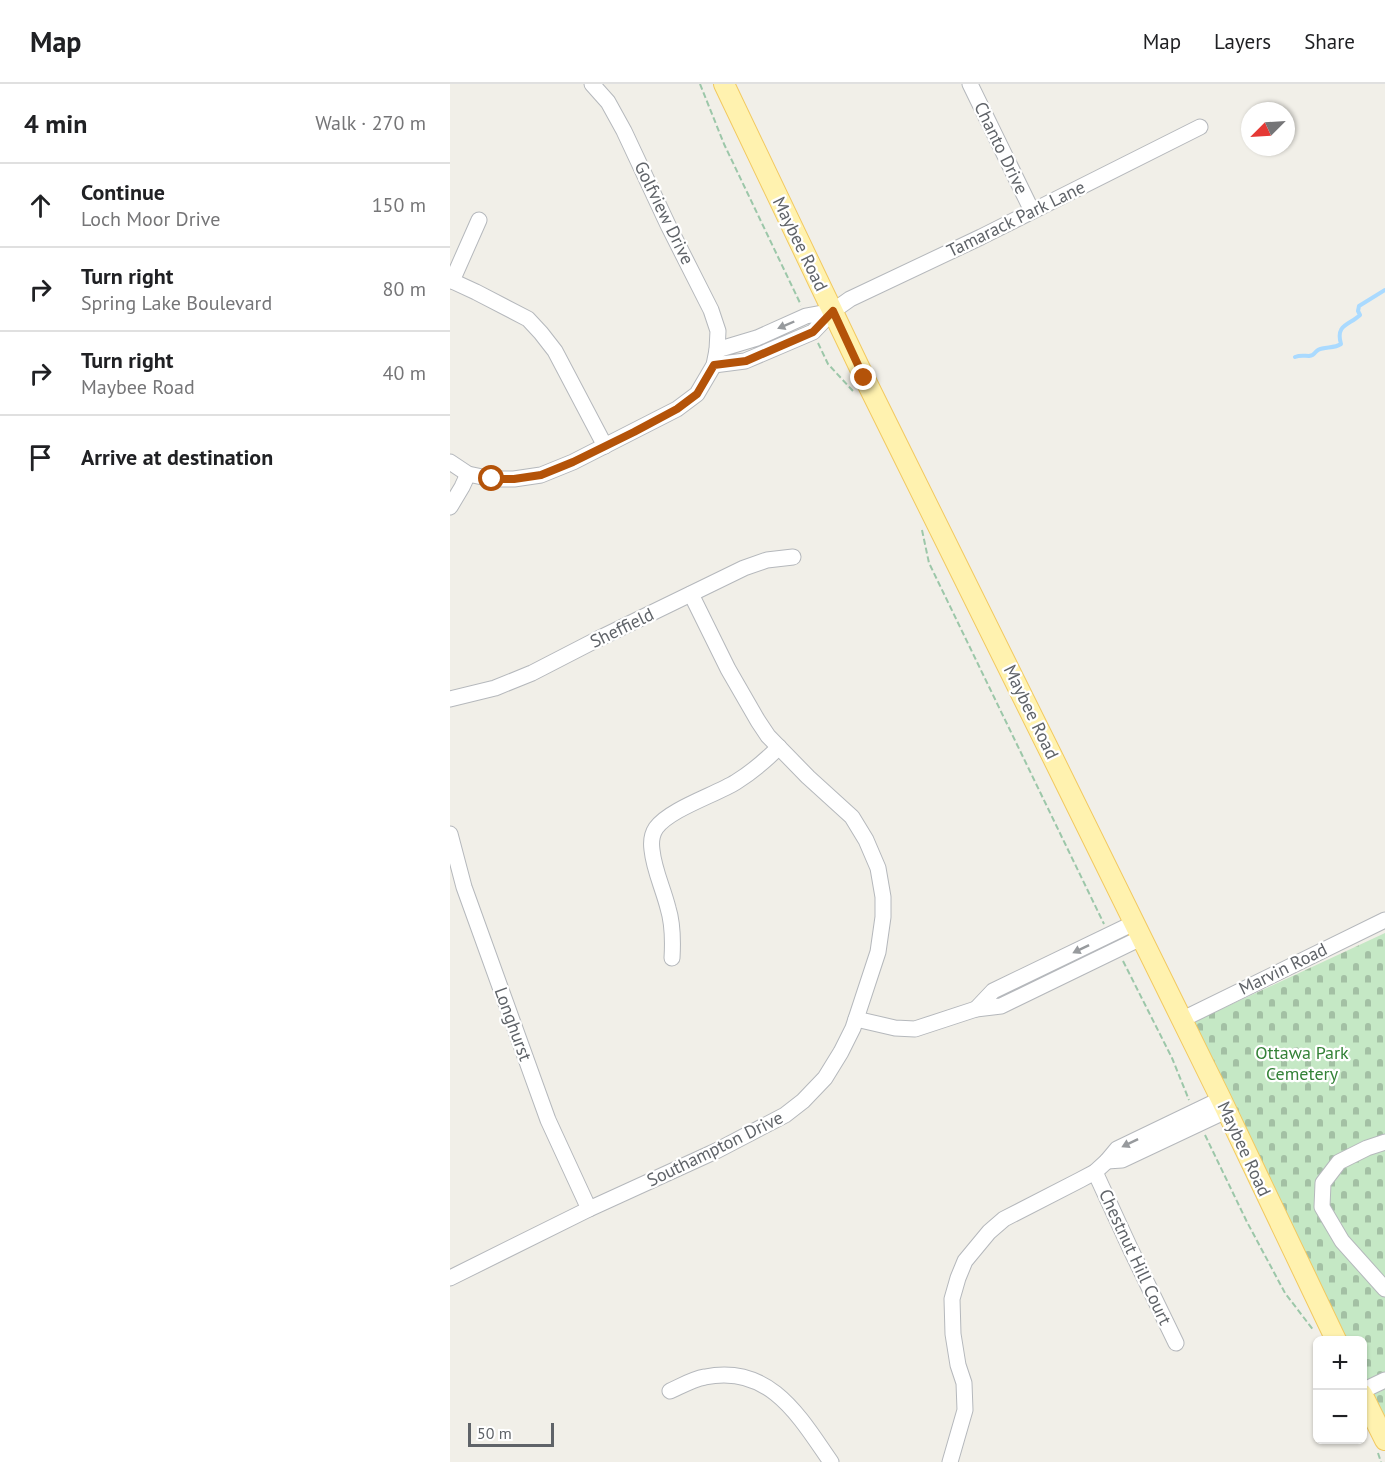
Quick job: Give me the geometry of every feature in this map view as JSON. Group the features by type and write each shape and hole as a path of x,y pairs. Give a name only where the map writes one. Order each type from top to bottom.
{"main road":[{"name":"Maybee Road","path":"724,84 864,378 1223,1105 1334,1336"},
{"path":"1367,1403 1385,1440"}],"street":[{"name":"Golfview Drive","path":"468,474 492,479 514,479 541,475 573,462 677,409 697,394 714,365 718,331 711,310 624,131 608,102 592,84"},
{"name":"Chanto Drive","path":"970,84 1032,211"},
{"name":"Tamarack Park Lane","path":"833,311 850,299 981,237 1200,127"},
{"path":"479,220 451,280 528,319 541,333 555,351 605,446"},
{"path":"717,350 757,338 806,316 833,311"},
{"path":"714,365 746,361 813,332 833,311"},
{"path":"757,338 764,354"},
{"path":"450,462 468,474 450,507"},
{"name":"Sheffield","path":"450,699 495,688 532,673 744,568 767,560 793,557"},
{"name":"Southampton Drive","path":"450,1278 785,1115 803,1101 825,1078 841,1052 856,1019 878,952 884,897 878,868 866,840 852,817 768,736 728,669 691,594"},
{"path":"672,958 673,937 669,908 661,886 651,843 655,829 688,806 734,783 765,761 779,747"},
{"name":"Longhurst","path":"450,834 464,886 548,1120 589,1209"},
{"name":"Marvin Road","path":"1181,1020 1385,920"},
{"path":"976,1009 993,991 1109,935 1137,931"},
{"path":"856,1019 895,1028 915,1029 976,1009 1001,1006 1117,950 1137,931"},
{"path":"1044,967 1051,981"},
{"path":"950,1462 965,1410 964,1383 958,1365 953,1334 952,1299 965,1261 989,1232 1004,1219 1095,1172 1117,1149 1158,1136 1223,1105"},
{"path":"1385,1142 1338,1162 1323,1183 1322,1207 1342,1241 1385,1289"},
{"name":"Chestnut Hill Court","path":"1095,1172 1176,1343"},
{"path":"670,1391 702,1377 722,1374 748,1378 773,1390 796,1412 831,1462"},
{"path":"1367,1390 1385,1380"}],"path":[{"path":"699,84 724,144 806,316"},
{"path":"813,332 828,364 857,398"},
{"path":"922,531 929,563 1109,935"},
{"path":"1117,950 1172,1058 1197,1118 1247,1222 1285,1293 1314,1331"}],"green space":[{"name":"Ottawa Park Cemetery","path":"1385,933 1385,1428 1367,1390 1367,1336 1340,1336 1189,1024"}],"waterway":[{"path":"1295,357 1311,356 1316,351 1341,344 1340,332 1344,326 1360,315 1359,306 1385,290"}],"route":[{"path":"492,479 541,475 634,432 677,409 697,394 714,365 746,361 813,332 833,311 864,378"}]}
